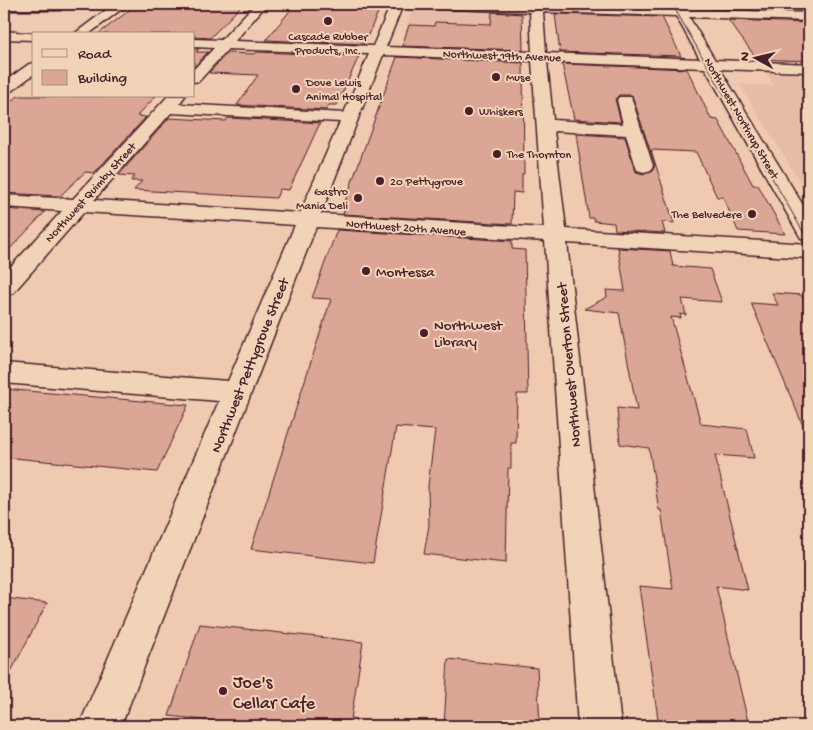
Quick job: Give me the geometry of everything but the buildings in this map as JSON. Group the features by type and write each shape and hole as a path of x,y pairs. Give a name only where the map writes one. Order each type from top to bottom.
{"street":[{"path":"83,32 122,4"},
{"path":"195,77 261,4"},
{"name":"Northwest Pettygrove Street","path":"100,726 397,4"},
{"path":"406,4 678,8 809,17"},
{"path":"4,6 60,6"},
{"path":"458,12 479,13 480,6"},
{"name":"Northwest Overton Street","path":"537,6 600,726"},
{"name":"Northwest Northrup Street","path":"678,8 809,233"},
{"path":"4,35 32,36"},
{"name":"Northwest 19th Avenue","path":"195,43 809,68"},
{"path":"4,88 32,70"},
{"path":"625,100 644,166"},
{"path":"172,102 350,118"},
{"name":"Northwest Quimby Street","path":"4,288 172,102"},
{"path":"546,125 634,130"},
{"name":"Northwest 20th Avenue","path":"4,201 557,237 809,251"},
{"path":"4,373 237,392"}],"shaded area":[{"path":"413,8 493,11 492,28 523,29 524,51 460,48 463,27 407,25"},
{"path":"764,69 809,71 809,196 739,84 774,86"}],"tram line":[{"path":"672,4 809,242"}],"place":[{"name":"Cascade Rubber Products, Inc.","path":"328,21"},
{"name":"Muse","path":"496,77"},
{"name":"Dove Lewis Animal Hospital","path":"296,89"},
{"name":"Whiskers","path":"469,111"},
{"name":"The Thornton","path":"497,154"},
{"name":"20 Pettygrove","path":"380,181"},
{"name":"Gastro Mania Deli","path":"358,198"},
{"name":"The Belvedere","path":"752,214"},
{"name":"Montessa","path":"366,271"},
{"name":"Northwest Library","path":"424,333"},
{"name":"Joe's Cellar Cafe","path":"223,691"}]}
